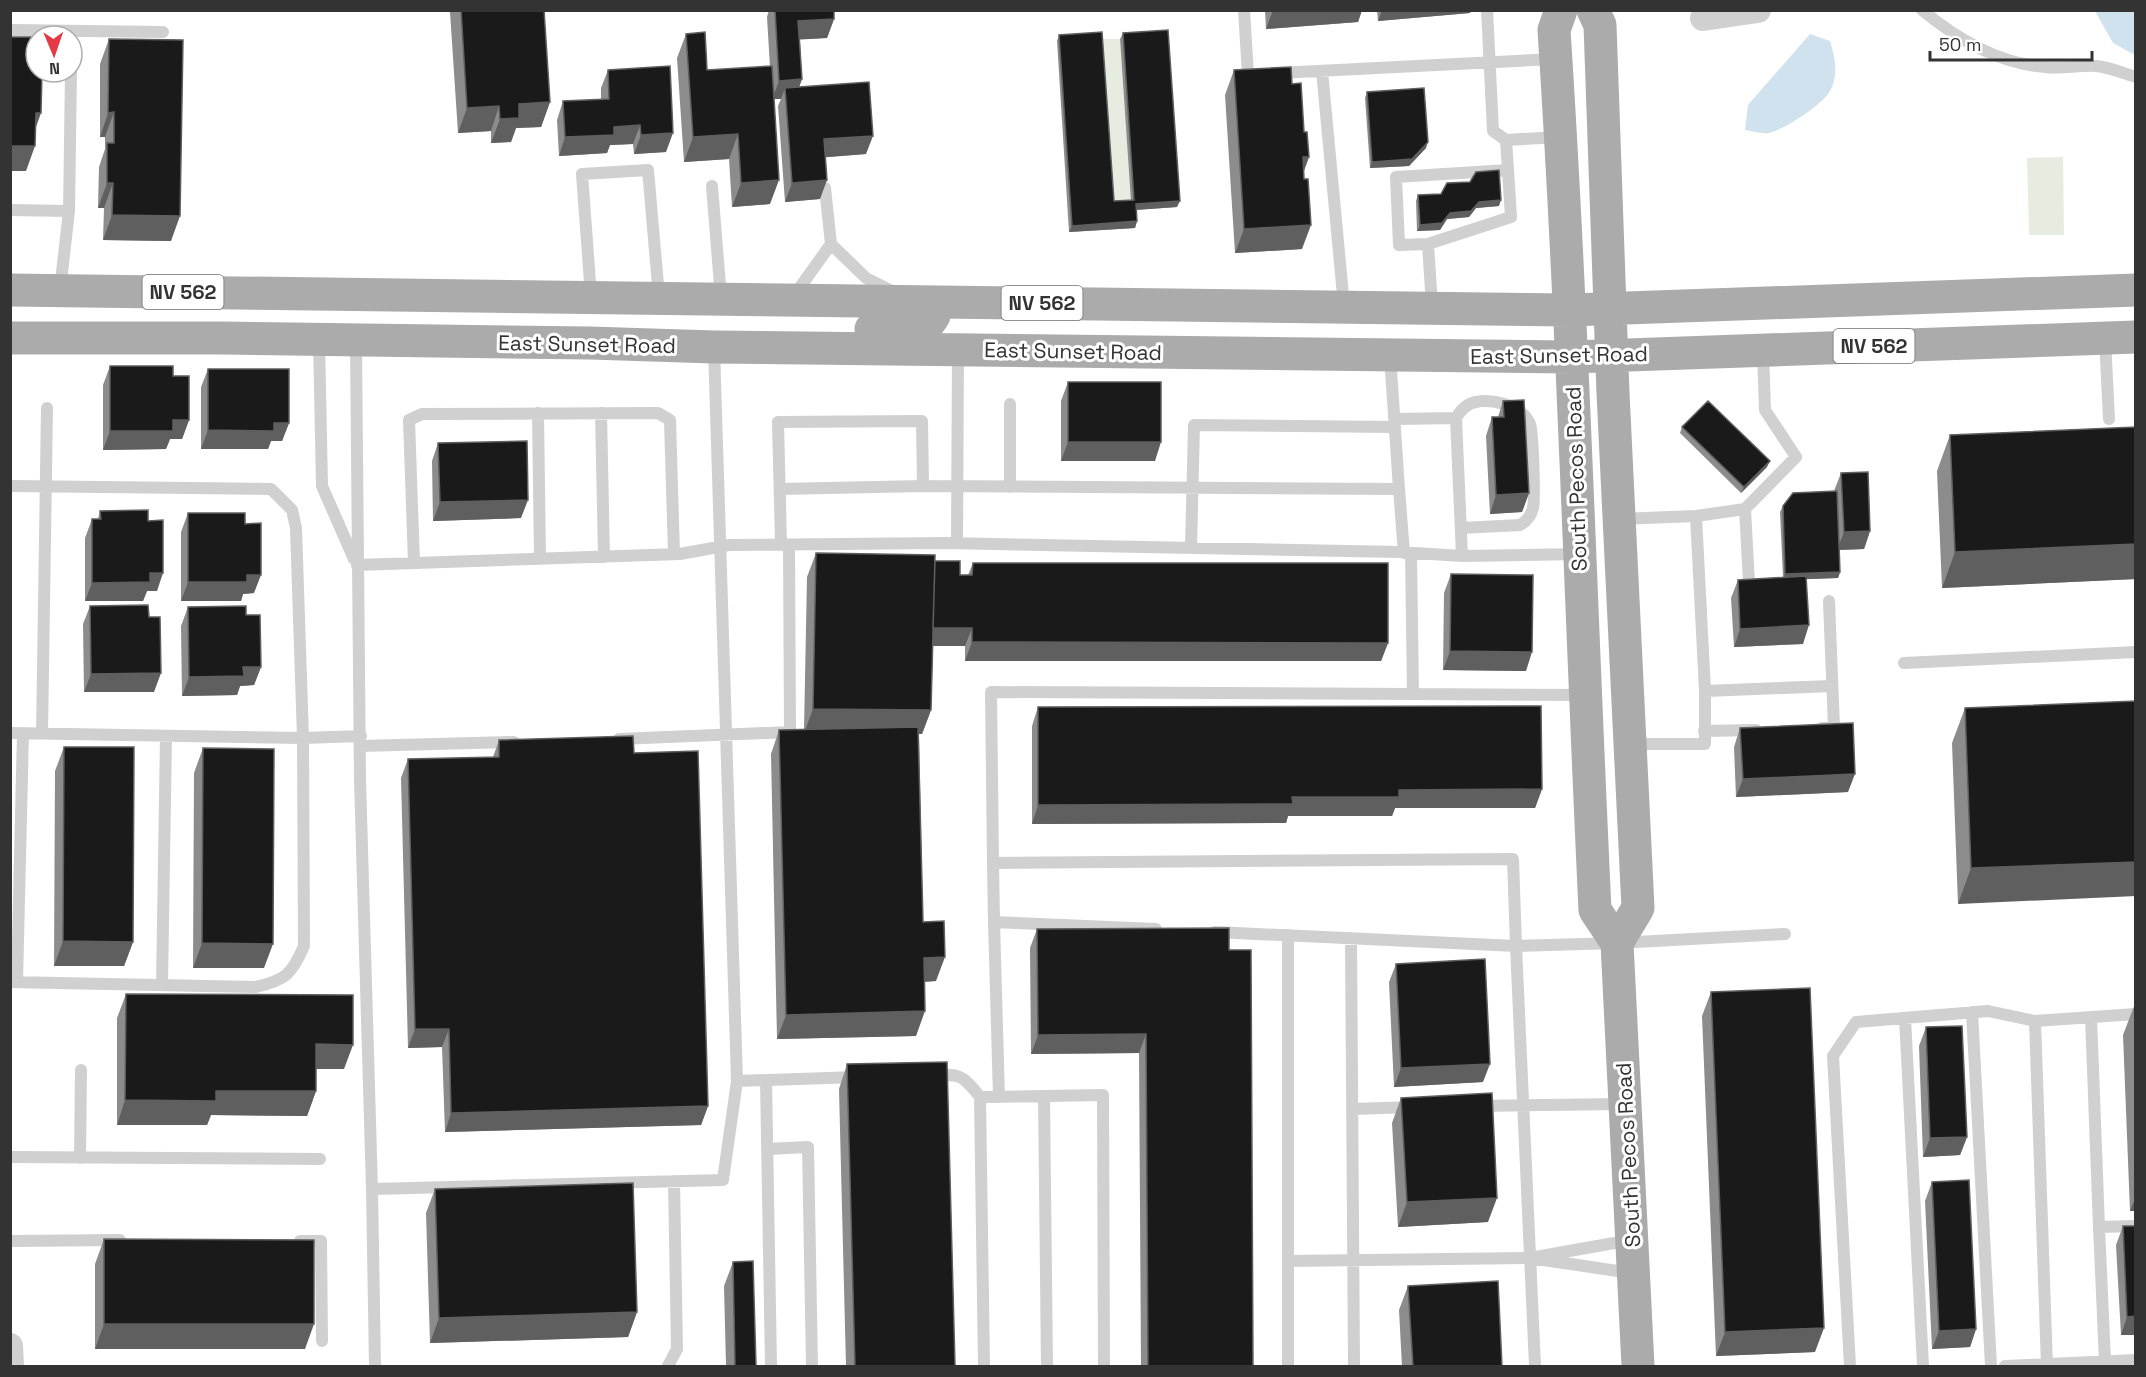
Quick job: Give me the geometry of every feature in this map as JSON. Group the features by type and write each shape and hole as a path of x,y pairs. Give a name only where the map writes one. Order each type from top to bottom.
{"main road":[{"name":"South Pecos Road","path":"1561,10 1554,30 1571,310 1595,910 1617,943 1638,1366"},
{"name":"South Pecos Road","path":"1593,10 1600,25 1619,519 1638,908 1617,943"},
{"name":"NV 562","path":"10,290 1571,310 2136,290"},
{"path":"318,294 319,339"},
{"path":"355,294 356,339"},
{"path":"790,348 796,340 814,335 869,329 906,329 929,323 934,316 933,302"},
{"path":"958,350 963,340 1009,325 1119,323 1142,316 1152,304"},
{"name":"East Sunset Road","path":"10,338 356,339 714,347 1572,357 2120,338 2136,327"}],"street":[{"path":"1704,18 1758,10"},
{"path":"10,1346 11,1366"}],"lane":[{"path":"1244,10 1248,75 1556,59"},
{"path":"1487,10 1493,131 1506,140 1561,137"},
{"path":"1922,10 1985,51 2014,63 2047,68 2098,66 2136,77"},
{"path":"84,33 163,32"},
{"path":"1322,71 1344,307"},
{"path":"60,291 69,211 71,84"},
{"path":"1506,140 1508,170 1511,218 1428,244 1399,245 1396,177 1508,170"},
{"path":"591,297 582,174 648,170 659,298"},
{"path":"712,186 721,299"},
{"path":"825,188 831,244 866,278 895,292 933,302"},
{"path":"10,210 69,211"},
{"path":"791,300 831,244"},
{"path":"1428,244 1432,308"},
{"path":"2109,419 2120,338"},
{"path":"319,339 322,486 357,565"},
{"path":"356,339 360,741 375,1366"},
{"path":"372,1189 723,1180 737,1081 714,347"},
{"path":"957,543 958,350"},
{"path":"1619,519 1696,516 1745,509 1796,457 1765,410 1763,350"},
{"path":"1390,355 1399,489 1408,553 1413,694"},
{"path":"1461,528 1520,525 1528,520 1534,507 1531,424 1521,412 1506,405 1486,401 1470,403 1456,418 1462,556"},
{"path":"1010,404 1010,487"},
{"path":"42,734 47,408"},
{"path":"538,413 540,559"},
{"path":"601,413 604,557"},
{"path":"414,563 409,420 422,414 658,413 670,420 674,554"},
{"path":"1191,548 1194,425 1395,423 1456,418"},
{"path":"608,739 790,732 785,544 780,489 778,422 922,421 923,486"},
{"path":"10,486 272,489 292,510 296,528 303,738 304,946 295,968 274,983 255,987 14,982 17,733 303,738 360,741 522,742"},
{"path":"780,489 923,486 1399,489"},
{"path":"1745,509 1749,583"},
{"path":"1630,744 1705,744 1705,691 1696,516"},
{"path":"357,565 674,554 721,547 785,544 957,543 1462,556 1579,554"},
{"path":"1811,729 1834,728 1829,601"},
{"path":"1904,663 2136,652"},
{"path":"1705,691 1832,686"},
{"path":"999,1097 991,692 1585,695"},
{"path":"1704,731 1763,730"},
{"path":"162,985 166,736"},
{"path":"993,863 1513,859 1535,1366"},
{"path":"994,922 1170,930"},
{"path":"1206,931 1516,946 1785,934"},
{"path":"1288,935 1288,1366"},
{"path":"1350,938 1354,1366"},
{"path":"1851,1366 1833,1056 1856,1022 1988,1011 2036,1021 2136,1014"},
{"path":"1972,1012 1991,1366"},
{"path":"2091,1017 2104,1361"},
{"path":"1905,1018 1923,1366"},
{"path":"2036,1021 2047,1366"},
{"path":"80,1158 81,1070"},
{"path":"917,1076 951,1075 965,1078 980,1097 984,1366"},
{"path":"737,1081 870,1077"},
{"path":"766,1080 771,1366"},
{"path":"980,1097 1103,1095 1104,1366"},
{"path":"1044,1096 1047,1366"},
{"path":"1466,1106 1625,1104"},
{"path":"1352,1108 1431,1107"},
{"path":"767,1149 808,1147 812,1366"},
{"path":"10,1157 320,1159"},
{"path":"669,1366 677,1349 674,1181"},
{"path":"2099,1227 2136,1226"},
{"path":"10,1241 133,1240"},
{"path":"1288,1261 1530,1258 1632,1240"},
{"path":"286,1241 321,1241 322,1341"},
{"path":"1530,1258 1634,1273"},
{"path":"2005,1366 2047,1366 2136,1360"}],"shaded area":[{"path":"1100,39 1120,39 1132,207 1111,208"},
{"path":"2063,157 2064,235 2029,235 2027,158"}],"water":[{"path":"2095,11 2135,11 2135,55 2113,43"},
{"path":"1810,34 1830,41 1835,60 1833,85 1826,97 1793,122 1776,131 1760,133 1745,130 1748,105"}],"building":[{"path":"461,10 544,10 550,102 519,104 519,118 500,119 499,106 467,108"},
{"path":"775,10 834,10 834,19 798,21 802,79 779,81"},
{"path":"1168,30 1180,201 1136,204 1137,221 1072,226 1059,35 1102,32 1114,201 1134,200 1123,33"},
{"path":"705,32 707,70 772,66 779,180 741,183 738,134 693,137 686,34"},
{"path":"10,37 24,37 24,84 42,84 41,113 36,113 35,146 10,146"},
{"path":"109,39 183,40 180,216 112,215 113,183 107,183 107,143 114,143 114,112 108,113"},
{"path":"670,66 673,133 641,135 640,125 614,127 614,135 565,137 563,101 609,99 608,70"},
{"path":"1291,67 1292,84 1301,83 1304,132 1307,132 1309,157 1303,157 1304,179 1308,179 1311,225 1244,229 1234,70"},
{"path":"869,82 873,136 824,139 827,180 792,183 785,88"},
{"path":"1424,88 1428,142 1412,159 1372,162 1367,92"},
{"path":"1499,170 1501,200 1479,202 1471,211 1450,213 1442,223 1420,225 1418,195 1441,194 1447,183 1470,182 1476,172"},
{"path":"110,366 173,366 173,376 189,376 189,420 173,420 173,431 110,431"},
{"path":"208,369 289,369 289,423 274,423 274,431 208,430"},
{"path":"1068,382 1161,382 1161,442 1068,442"},
{"path":"1524,400 1529,493 1496,495 1492,417 1504,417 1503,401"},
{"path":"1708,401 1770,461 1744,487 1682,427"},
{"path":"2136,427 2136,544 1955,552 1950,435"},
{"path":"527,441 528,500 440,502 438,443"},
{"path":"1868,472 1870,531 1844,532 1841,473"},
{"path":"1837,491 1840,572 1785,574 1783,506 1793,493"},
{"path":"148,510 148,521 163,520 163,573 150,573 150,582 92,583 92,519 101,519 100,511"},
{"path":"188,513 245,513 245,524 261,523 261,575 247,575 247,582 188,582"},
{"path":"816,553 935,555 931,710 813,709"},
{"path":"935,561 960,561 960,575 972,575 973,563 1388,563 1388,643 972,642 972,628 933,628"},
{"path":"1451,574 1533,575 1532,652 1450,651"},
{"path":"1806,576 1809,625 1740,629 1738,580"},
{"path":"148,605 149,617 160,617 161,673 91,674 90,606"},
{"path":"246,606 246,615 260,615 261,667 243,667 244,676 189,677 188,607"},
{"path":"2136,701 2136,862 1971,868 1965,708"},
{"path":"1541,706 1542,789 1399,790 1399,797 1292,797 1293,804 1038,805 1038,707"},
{"path":"1853,723 1855,774 1743,779 1740,728"},
{"path":"918,727 923,922 944,921 945,957 924,958 925,1011 786,1015 779,730"},
{"path":"633,736 634,753 698,751 708,1106 451,1113 449,1029 415,1029 408,759 499,757 499,740"},
{"path":"64,747 134,747 133,942 63,941"},
{"path":"203,748 274,749 273,944 202,943"},
{"path":"1229,928 1229,950 1251,950 1253,1366 1148,1366 1146,1034 1038,1035 1037,929"},
{"path":"1485,959 1490,1064 1401,1068 1396,964"},
{"path":"1810,988 1824,1328 1725,1332 1711,992"},
{"path":"126,994 353,995 353,1045 316,1044 316,1091 216,1091 216,1101 125,1100"},
{"path":"1962,1026 1967,1137 1930,1138 1926,1027"},
{"path":"947,1062 955,1366 855,1366 847,1064"},
{"path":"1492,1093 1497,1198 1407,1202 1401,1098"},
{"path":"1969,1180 1976,1329 1939,1331 1932,1182"},
{"path":"633,1183 637,1312 439,1318 435,1189"},
{"path":"2123,1226 2136,1226 2136,1316 2127,1317"},
{"path":"104,1239 314,1240 314,1324 104,1324"},
{"path":"753,1261 756,1366 735,1366 733,1262"},
{"path":"1498,1281 1502,1366 1413,1366 1408,1286"}]}
